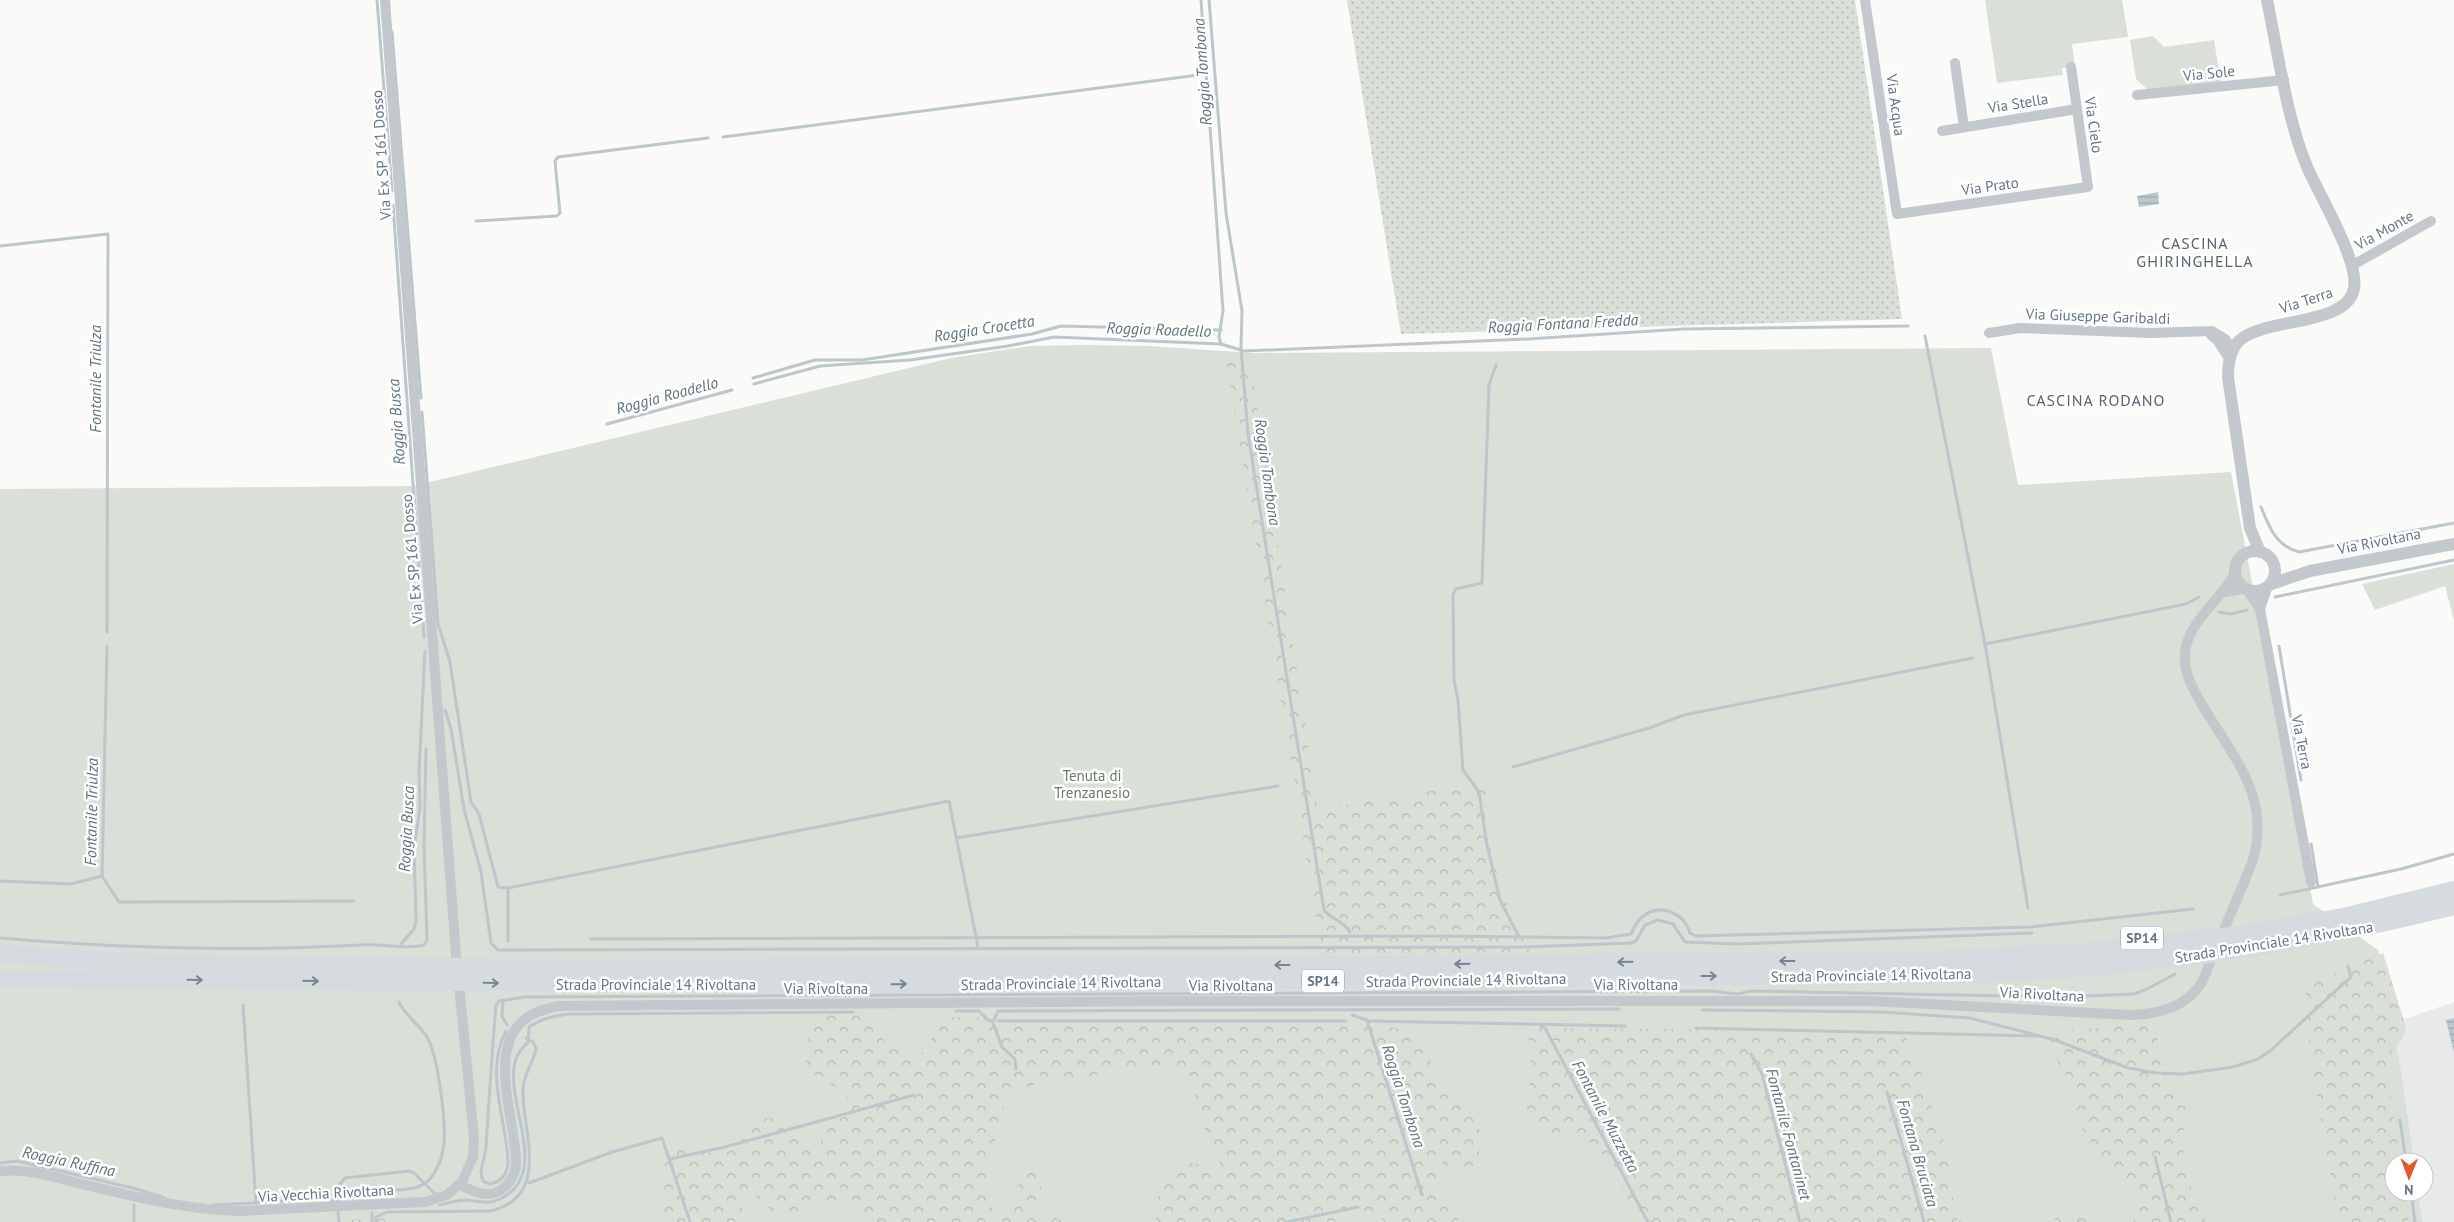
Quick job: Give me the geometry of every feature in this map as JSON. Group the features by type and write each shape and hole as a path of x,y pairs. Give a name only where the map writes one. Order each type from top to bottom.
{"highway":[{"name":"SP14","path":"1824,961 1904,952 2024,948 2192,932 2271,920 2384,896 2454,877"},
{"name":"Strada Provinciale 14 Rivoltana","path":"264,973 564,968 885,968 1824,961 2033,956 2232,936 2343,917 2454,890"},
{"name":"Strada Provinciale 14 Rivoltana","path":"264,973 877,984 1972,974 2036,972 2129,965 2245,950 2380,925 2454,906"},
{"name":"SP14","path":"2380,925 2425,919 2454,912"},
{"path":"0,954 156,963 264,973"},
{"path":"0,963 156,963"},
{"path":"0,991 51,991 146,980 264,973"},
{"path":"0,979 146,980"}],"street":[{"name":"Via Ex SP 161 Dosso","path":"385,0 459,996 474,1144 469,1170 460,1185"},
{"name":"Via Acqua","path":"1865,0 1896,214"},
{"name":"Via Terra","path":"2232,355 2238,342 2251,334 2336,310 2352,296 2354,287 2353,265 2303,157 2267,0"},
{"path":"1955,62 1964,127"},
{"name":"Via Cielo","path":"2071,67 2088,187"},
{"name":"Via Sole","path":"2137,95 2284,80"},
{"name":"Via Stella","path":"1942,131 2076,109"},
{"name":"Via Prato","path":"1896,214 2088,187"},
{"name":"Via Monte","path":"2353,265 2430,221"},
{"name":"Via Giuseppe Garibaldi","path":"1989,333 2020,328 2160,333 2207,331 2218,334 2232,355"},
{"path":"2232,355 2228,376 2250,528 2260,552"},
{"path":"2246,590 2238,583 2234,574 2236,564 2245,553 2250,528"},
{"name":"Via Rivoltana","path":"2269,586 2310,571 2454,544"},
{"path":"2224,592 2246,590 2256,592 2269,586 2275,575 2274,565 2269,556 2260,552 2245,553"},
{"name":"Via Rivoltana","path":"2274,565 2310,571"},
{"name":"Via Rivoltana","path":"460,1185 478,1193 489,1194 503,1188 514,1175 516,1159 504,1078 505,1053 517,1030 527,1019 556,1006 1171,1001 1765,1001 1881,1002 2144,1014 2163,1011 2186,1000 2196,991 2207,971 2255,851 2258,830 2256,804 2245,773 2191,686 2185,658 2186,645 2195,624 2224,592 2234,574"},
{"name":"Via Terra","path":"2260,609 2269,586"},
{"name":"Via Terra","path":"2246,590 2260,609 2311,882"},
{"name":"Via Vecchia Rivoltana","path":"0,1171 29,1171 173,1206 211,1211 284,1210 425,1202 446,1196 460,1185"}],"shaded area":[{"path":"2158,192 2159,204 2139,207 2137,196"},
{"path":"2454,1002 2454,1222 2419,1222 2416,1202 2434,1202 2434,1152 2409,1152 2390,1024"},
{"path":"2454,1018 2454,1053 2446,1020"}],"green space":[{"path":"1347,0 1855,0 1902,319 1401,334"},
{"path":"1985,0 2122,0 2128,37 2072,44 2075,67 2062,68 2063,75 1997,83"},
{"path":"2153,36 2164,47 2214,40 2221,83 2148,90 2136,79 2130,40"},
{"name":"Tenuta di Trenzanesio","path":"1030,346 1150,346 1252,353 1991,348 2018,485 2231,472 2313,904 2378,950 2401,1070 2413,1152 2384,1152 2384,1202 2419,1202 2422,1222 0,1222 0,489 413,486 951,358"},
{"path":"1249,356 1318,809 1488,782 1488,825 1496,870 1510,913 1530,952 1322,955 1226,358"},
{"path":"2454,564 2454,621 2445,586 2375,610 2362,584"},
{"path":"2383,953 2406,1027 2405,1033 2389,1056 2386,1067 2399,1152 2384,1152 2384,1202 2406,1202 2409,1222 2338,1222 2310,1053 2305,986"},
{"path":"853,1004 875,1032 897,1050 908,1055 918,1054 927,1048 932,1036 930,1022 940,1017 1413,1028 1435,1070 1466,1106 1479,1128 1481,1140 1479,1153 1472,1167 1459,1172 1438,1162 1436,1170 1438,1186 1450,1209 1460,1222 1382,1222 1382,1208 1335,1222 1156,1222 1161,1184 1170,1169 1188,1163 1219,1168 1220,1162 1203,1125 1190,1076 1182,1071 1157,1072 1120,1068 1076,1080 1036,1084 1025,1088 1007,1101 1002,1110 994,1145 987,1157 985,1186 989,1201 994,1210 1004,1212 1011,1209 1025,1165 1030,1163 1038,1166 1042,1173 1039,1211 1063,1222 877,1222 857,1210 832,1203 814,1204 791,1217 786,1217 776,1214 756,1195 751,1193 745,1194 742,1199 743,1222 664,1222 660,1183 661,1170 664,1159 670,1150 680,1144 694,1143 728,1152 732,1149 740,1130 747,1122 752,1119 773,1118 783,1123 803,1145 809,1148 815,1147 821,1142 831,1121 844,1117 850,1111 847,1095 811,1071 807,1065 805,1050 815,1025 817,1012 815,1005"},
{"path":"2154,1024 2165,1069 2184,1097 2186,1112 2183,1147 2185,1170 2196,1201 2207,1222 2130,1222 2138,1213 2138,1201 2098,1154 2085,1134 2078,1120 2075,1095 2055,1056 2051,1041 2050,1032"},
{"path":"1528,1028 1893,1031 1903,1035 1912,1044 1947,1151 1956,1218 1959,1221 1968,1222 1638,1222 1615,1172 1598,1149 1588,1141 1577,1137 1542,1133 1532,1128 1527,1111 1531,1068"},
{"path":"2066,1211 2076,1212 2103,1222 2053,1222 2058,1213"},
{"path":"402,1218 402,1222 346,1222 346,1220"}],"waterway":[{"name":"Roggia Busca","path":"377,0 392,191"},
{"name":"Roggia Roadello","path":"754,384 820,366 910,360 1008,346 1054,337 1221,344 1219,337 1223,311 1201,0"},
{"name":"Roggia Tombona","path":"1209,0 1226,213 1242,311 1241,348 1248,434 1324,910 1350,932"},
{"path":"392,32 421,398"},
{"path":"723,137 1206,74"},
{"path":"476,221 557,216 560,213 555,161 558,157 708,138"},
{"name":"Roggia Busca","path":"393,205 424,637"},
{"name":"Fontanile Triulza","path":"0,246 108,234 107,632"},
{"name":"Roggia Crocetta","path":"753,378 815,360 862,360 1032,334 1061,326 1221,330"},
{"name":"Roggia Fontana Fredda","path":"1221,344 1244,351 1528,339 1683,329 1908,326"},
{"path":"1925,336 1985,644 2028,908"},
{"path":"1496,365 1489,385 1482,583 1456,589 1453,594 1454,680 1458,700 1463,770 1479,792 1487,845 1500,900 1519,937"},
{"name":"Roggia Roadello","path":"607,424 732,390"},
{"path":"422,412 438,624 450,662 471,802 479,814 498,887 508,888 949,801 978,947"},
{"path":"2261,507 2274,535 2284,545 2299,552 2454,523"},
{"path":"2275,597 2454,560"},
{"path":"1985,644 2186,604 2199,597"},
{"path":"2219,612 2231,614 2247,610"},
{"name":"Fontanile Triulza","path":"0,881 71,884 102,876 107,646"},
{"path":"2279,646 2301,780"},
{"name":"Roggia Busca","path":"401,944 414,929 416,920 414,848 420,808 419,771 425,651"},
{"path":"1513,767 1649,728 1684,715 1973,658"},
{"path":"445,710 451,729 464,809 481,872 491,943 498,950 1523,947 1631,943 1636,941 1645,925 1658,920 1673,924 1685,942 1737,944 2032,933"},
{"path":"0,938 180,948 368,945 409,947 424,945 427,940 424,845 426,749"},
{"path":"956,838 1278,786"},
{"path":"2311,844 2318,887"},
{"path":"2280,895 2401,869 2454,854"},
{"path":"102,876 119,902 354,901"},
{"path":"508,888 508,941"},
{"path":"591,939 1440,936 1606,938 1631,934 1640,919 1656,910 1664,910 1677,915 1687,926 1690,933 1696,936 2030,927 2193,909"},
{"path":"1702,1010 1882,1012 1970,1018 2055,1040 2128,1068 2156,1073 2183,1074 2233,1067 2258,1059 2270,1051 2351,977 2348,966"},
{"path":"506,1031 500,1047 497,1079 508,1163 503,1177 490,1184 483,1181 481,1173 486,1147 496,1005 499,1001 525,997 1712,991 1738,994 1751,991 2059,997 2134,994 2175,974"},
{"path":"503,1001 502,1016 507,1025"},
{"path":"338,1201 347,1194 358,1191 400,1190 425,1184 433,1175 442,1156 444,1120 435,1058 427,1037 399,1002"},
{"path":"243,1005 256,1203"},
{"path":"956,1011 979,1011 989,1021 994,1020 998,1011 1619,1009"},
{"path":"440,1205 463,1200 496,1201 517,1185 524,1167 524,1145 513,1077 516,1058 528,1043 529,1027 539,1021 571,1014 853,1012"},
{"name":"Roggia Tombona","path":"1352,1015 1367,1020 1422,1195"},
{"path":"998,1021 1345,1021"},
{"path":"1369,1021 1625,1026"},
{"path":"993,1023 1002,1047 1015,1059 1016,1069"},
{"name":"Fontanile Muzzetta","path":"1539,1025 1545,1028 1648,1222"},
{"path":"1696,1028 2038,1036"},
{"path":"376,1222 376,1217 387,1212 490,1211 509,1203 521,1192 528,1177 529,1160 523,1088 536,1048 533,1042 526,1038"},
{"name":"Fontanile Fontaninet","path":"1751,1054 1762,1074 1800,1222"},
{"name":"Fontana Bruciata","path":"1887,1092 1924,1222"},
{"path":"670,1159 725,1147 914,1095"},
{"path":"2400,1120 2405,1152"},
{"path":"529,1183 612,1152 662,1138 690,1222"},
{"path":"2155,1157 2171,1222"},
{"name":"Roggia Ruffina","path":"0,1163 17,1161 133,1188 165,1198"},
{"path":"337,1200 337,1188 345,1178 409,1171 414,1173 435,1194"},
{"path":"214,1205 325,1199 338,1201"},
{"path":"2412,1202 2415,1222"},
{"name":"Roggia Ruffina","path":"134,1205 134,1222"},
{"path":"1287,1222 1358,1207"},
{"path":"338,1212 339,1222"},
{"path":"372,1213 372,1222"}],"district":[{"name":"CASCINA GHIRINGHELLA","path":"2195,252"},
{"name":"CASCINA RODANO","path":"2096,400"}]}
